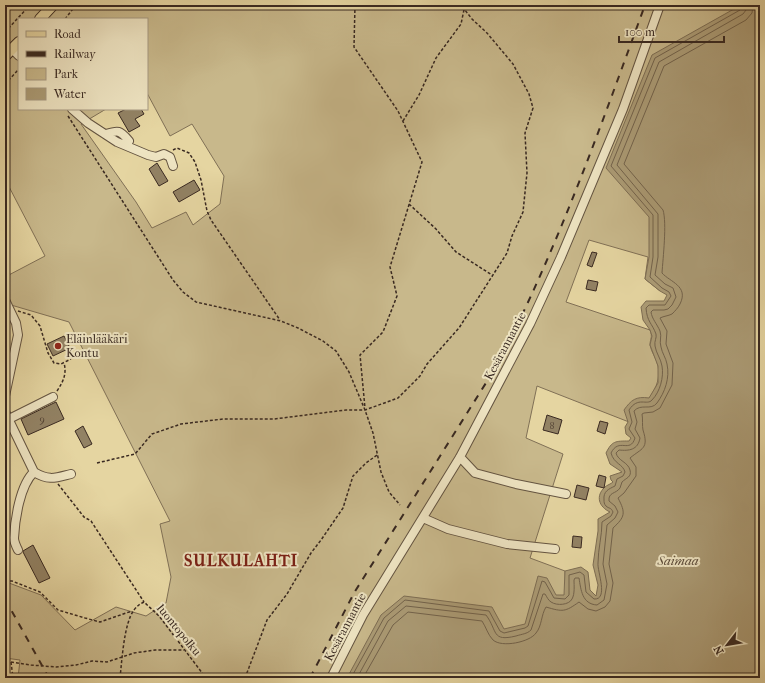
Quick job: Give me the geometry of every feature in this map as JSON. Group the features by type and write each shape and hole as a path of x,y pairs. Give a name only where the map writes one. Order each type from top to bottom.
{"main road":[{"path":"41,18 53,5"}],"street":[{"name":"Kesärannantie","path":"331,678 363,614 460,457 530,324 561,257 623,109 660,5"},
{"path":"69,112 117,142 148,155 156,157 164,154 170,157 173,166"},
{"path":"5,396 18,335 16,323 7,304"},
{"path":"53,397 7,415 34,472 42,477 53,478 71,474"},
{"path":"460,457 475,473 516,484 566,494"},
{"path":"18,550 14,540 18,506 29,477 34,472"},
{"path":"423,518 448,529 507,544 555,549"}],"path":[{"path":"5,32 30,5"},
{"path":"66,18 76,5"},
{"path":"355,5 354,47 398,111 422,162 390,267 397,296 383,332 360,355 365,410"},
{"path":"97,463 135,454 152,434 182,424 223,419 288,418 346,410 365,410 398,398 420,376 427,364 459,328 507,253 512,236 523,212 527,173 525,133 533,108 530,94 513,64 461,5"},
{"path":"403,121 418,95 436,58 461,24 465,5"},
{"path":"5,84 18,70"},
{"path":"69,112 173,280 183,292 196,302 281,321 323,341 336,351 349,372 365,410 373,433 381,472 389,492 400,505"},
{"path":"164,154 177,148 189,153 201,180 205,204 210,220 281,321"},
{"path":"410,204 436,229 456,252 493,276"},
{"path":"7,304 31,315 40,326 48,353 54,363 61,364 71,359"},
{"path":"53,397 62,383 66,371 64,362"},
{"path":"245,678 267,620 287,594 311,553 343,508 353,476 366,463 377,455"},
{"path":"53,478 84,517 92,521 144,602"},
{"path":"5,581 12,581 40,592 58,610 100,622 133,611"},
{"name":"luontopolku","path":"133,611 144,602 159,616 206,678"},
{"path":"120,678 129,620 133,611"},
{"path":"11,662 56,667 76,665 92,661 106,662 155,650 184,650"},
{"path":"5,654 11,662 13,678"}],"green space":[{"path":"5,5 760,5 660,291 645,279 648,257 589,240 566,302 650,330 650,345 657,363 659,374 650,397 629,422 537,386 526,438 563,454 530,558 565,571 567,678 18,678 20,660 5,658 5,563 9,583 41,595 75,630 116,607 146,616 166,603 171,577 160,524 170,521 69,322 11,305 5,293 5,277 45,256 5,179","holes":["18,18 148,18 148,95 170,136 192,124 224,176 220,204 193,225 186,212 152,228 136,202 81,124 104,110 18,110"]}],"water":[{"name":"Saimaa","path":"741,5 760,5 760,678 347,678 381,615 404,596 492,607 504,629 525,624 538,576 547,578 556,595 564,595 565,571 581,567 588,572 590,590 596,596 598,585 593,565 598,531 598,519 610,512 603,507 599,498 602,490 613,482 610,476 622,472 610,464 606,453 614,442 629,441 631,438 626,434 625,427 628,422 624,410 637,398 649,398 658,383 658,366 650,345 652,336 643,320 641,307 646,301 664,301 667,295 645,279 649,257 649,217 606,168 652,55"}],"building":[{"path":"124,110 142,110 144,114 135,119 140,126 129,132 118,113"},
{"path":"157,163 168,181 159,186 149,169"},
{"path":"194,180 200,190 179,202 173,192"},
{"path":"592,252 597,253 592,267 587,265"},
{"path":"588,280 598,282 596,291 586,289"},
{"name":"Eläinlääkäri Kontu","path":"64,336 70,348 53,356 47,344"},
{"path":"56,402 64,419 28,435 21,419"},
{"path":"547,415 562,420 558,434 543,430"},
{"path":"600,421 608,423 605,434 597,431"},
{"path":"83,426 92,444 84,448 75,431"},
{"path":"599,475 606,477 604,488 596,486"},
{"path":"577,485 589,488 586,500 574,497"},
{"path":"573,536 582,537 581,548 572,547"},
{"path":"33,545 50,578 39,583 23,552"}],"railway":[{"path":"310,678 354,593 496,367 518,323 539,279 576,189 645,5"},
{"path":"5,599 49,678"}],"place":[{"name":"Eläinlääkäri Kontu","path":"58,346"}],"district":[{"name":"SULKULAHTI","path":"241,560"}]}
